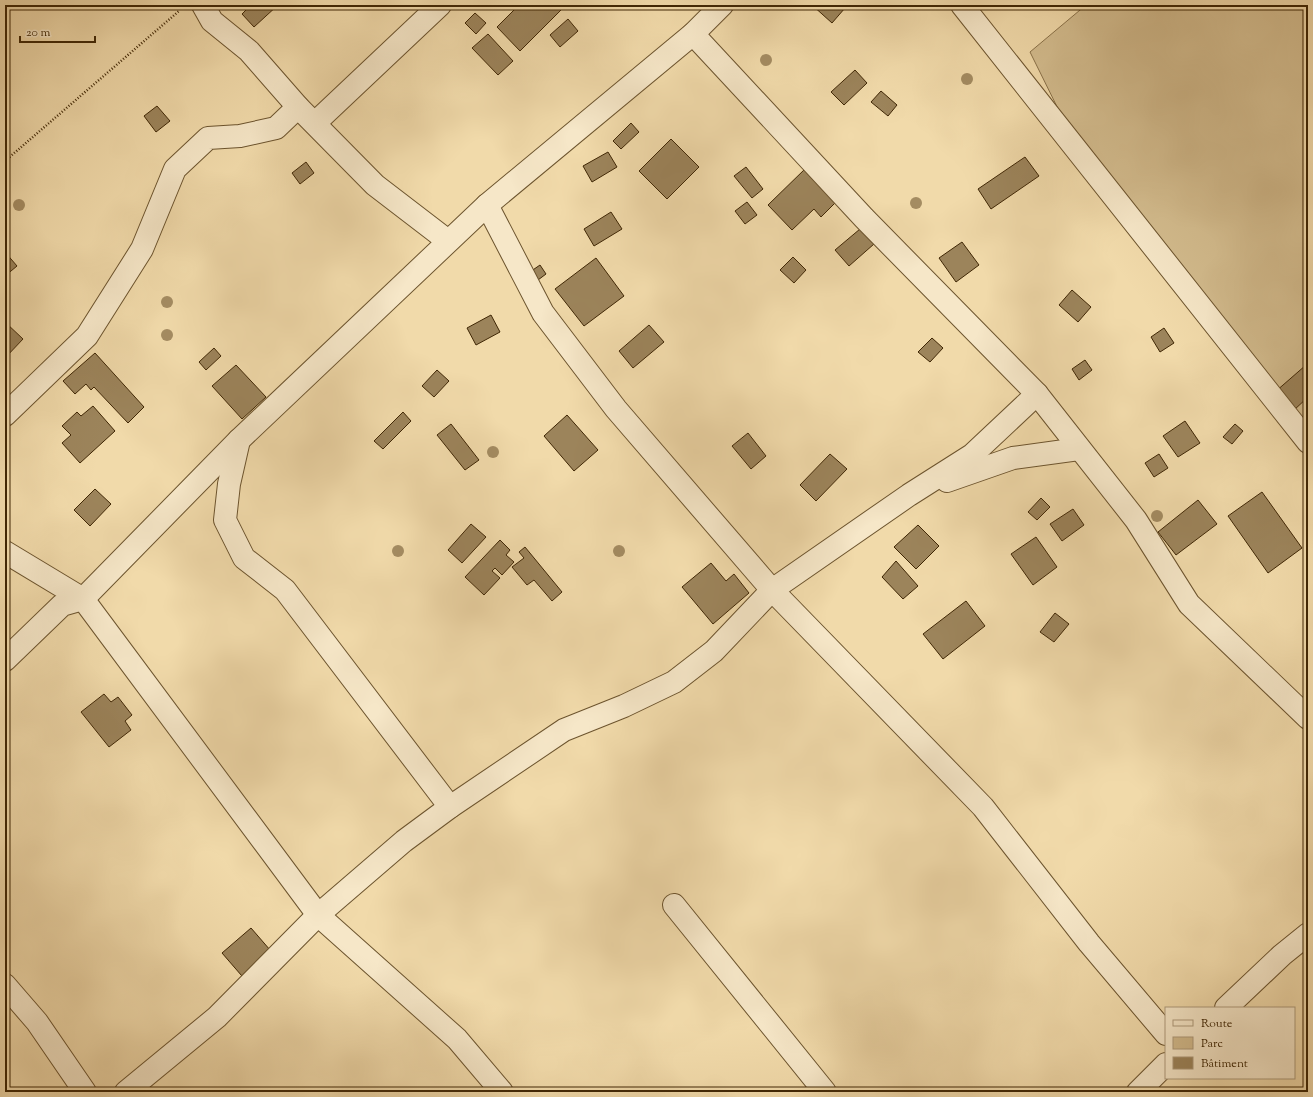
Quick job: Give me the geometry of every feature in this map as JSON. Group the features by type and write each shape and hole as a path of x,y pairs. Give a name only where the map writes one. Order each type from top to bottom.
{"street":[{"path":"203,5 212,21 248,51 298,107 316,123 375,185 448,241"},
{"path":"316,123 440,5"},
{"path":"5,660 62,605 83,599 239,440 487,205 693,34 722,5"},
{"path":"968,7 1308,442"},
{"path":"693,34 864,218 1037,394 1136,520 1189,604 1308,718"},
{"path":"5,415 87,336 142,249 175,169 208,138 240,136 276,128 298,107"},
{"path":"487,205 543,313 616,409 772,590 983,807 1089,943 1165,1033"},
{"path":"126,1092 217,1017 318,915 404,841 450,807 564,730 624,706 674,682 714,651 772,590 909,495 972,455 1037,394"},
{"path":"239,440 229,484 225,520 244,558 285,590 450,807"},
{"path":"909,495 1013,458 1079,449"},
{"path":"5,552 83,599 318,915 458,1039 502,1092"},
{"path":"674,905 825,1092"},
{"path":"1227,1007 1282,955 1308,934"},
{"path":"5,985 37,1022 85,1092"},
{"path":"1138,1092 1165,1065"}],"path":[{"path":"5,161 180,10"}],"green space":[{"path":"1086,5 1308,5 1308,438 1072,137 1030,52"}],"building":[{"path":"5,5 16,5 5,14"},
{"path":"251,5 278,5 254,27 242,14"},
{"path":"519,5 566,5 520,51 497,27"},
{"path":"812,5 842,5 845,8 832,23"},
{"path":"475,13 486,23 476,34 465,23"},
{"path":"568,19 578,31 560,47 550,35"},
{"path":"488,34 513,61 498,75 472,48"},
{"path":"855,70 867,83 844,105 831,92"},
{"path":"881,91 897,105 888,116 871,102"},
{"path":"157,106 170,121 156,132 144,116"},
{"path":"631,123 639,132 621,149 613,141"},
{"path":"671,139 699,167 667,199 639,171"},
{"path":"608,152 617,167 592,182 583,166"},
{"path":"1025,157 1039,176 991,209 978,189"},
{"path":"306,162 314,173 300,184 292,173"},
{"path":"746,167 763,189 752,198 734,176"},
{"path":"806,168 838,200 821,217 814,209 792,230 768,205"},
{"path":"747,202 757,215 745,224 735,211"},
{"path":"611,212 622,229 594,246 584,229"},
{"path":"860,229 874,244 849,266 835,250"},
{"path":"962,242 979,265 956,282 939,258"},
{"path":"5,252 17,266 5,276"},
{"path":"793,257 806,270 794,283 780,270"},
{"path":"596,258 624,296 584,326 555,289"},
{"path":"540,265 546,274 534,283 527,274"},
{"path":"1072,290 1091,307 1078,322 1059,305"},
{"path":"491,315 500,332 476,345 467,328"},
{"path":"5,322 23,339 5,358"},
{"path":"649,325 664,342 633,368 619,351"},
{"path":"1164,328 1174,343 1160,352 1151,337"},
{"path":"932,338 943,348 930,362 918,352"},
{"path":"214,348 221,356 206,370 199,362"},
{"path":"95,353 144,407 128,423 94,387 91,390 86,384 75,394 63,381"},
{"path":"1085,360 1092,370 1079,380 1072,369"},
{"path":"236,365 266,397 242,419 212,386"},
{"path":"1306,365 1308,367 1308,397 1293,411 1275,392"},
{"path":"437,370 449,381 434,397 422,386"},
{"path":"93,406 115,431 80,463 62,443 71,435 62,426 77,412 81,416"},
{"path":"403,412 411,421 383,449 374,441"},
{"path":"567,415 598,450 574,471 544,436"},
{"path":"1185,421 1200,443 1178,457 1163,436"},
{"path":"451,424 479,460 465,470 437,435"},
{"path":"1235,424 1243,431 1232,444 1223,437"},
{"path":"748,433 766,456 751,469 732,446"},
{"path":"830,454 847,469 816,501 800,485"},
{"path":"1159,454 1168,468 1154,477 1145,463"},
{"path":"95,489 111,504 90,526 74,510"},
{"path":"1262,492 1302,548 1268,573 1228,516"},
{"path":"1041,498 1050,507 1037,520 1028,512"},
{"path":"1198,500 1217,524 1176,555 1158,532"},
{"path":"1073,509 1084,525 1062,541 1050,524"},
{"path":"471,524 486,537 462,563 448,550"},
{"path":"918,525 939,546 916,569 894,547"},
{"path":"1036,537 1057,567 1033,585 1011,554"},
{"path":"500,540 510,550 506,555 514,562 502,575 495,568 492,571 500,578 484,595 465,577"},
{"path":"525,547 562,592 552,601 534,580 527,585 512,567 524,558 519,552"},
{"path":"896,561 918,586 903,599 882,577"},
{"path":"711,563 726,581 734,574 749,593 713,624 682,587"},
{"path":"966,601 985,626 943,659 923,634"},
{"path":"1055,613 1069,624 1054,642 1040,632"},
{"path":"104,694 111,702 118,697 132,715 125,721 131,730 109,747 81,712"},
{"path":"251,928 277,958 248,983 222,953"}]}
